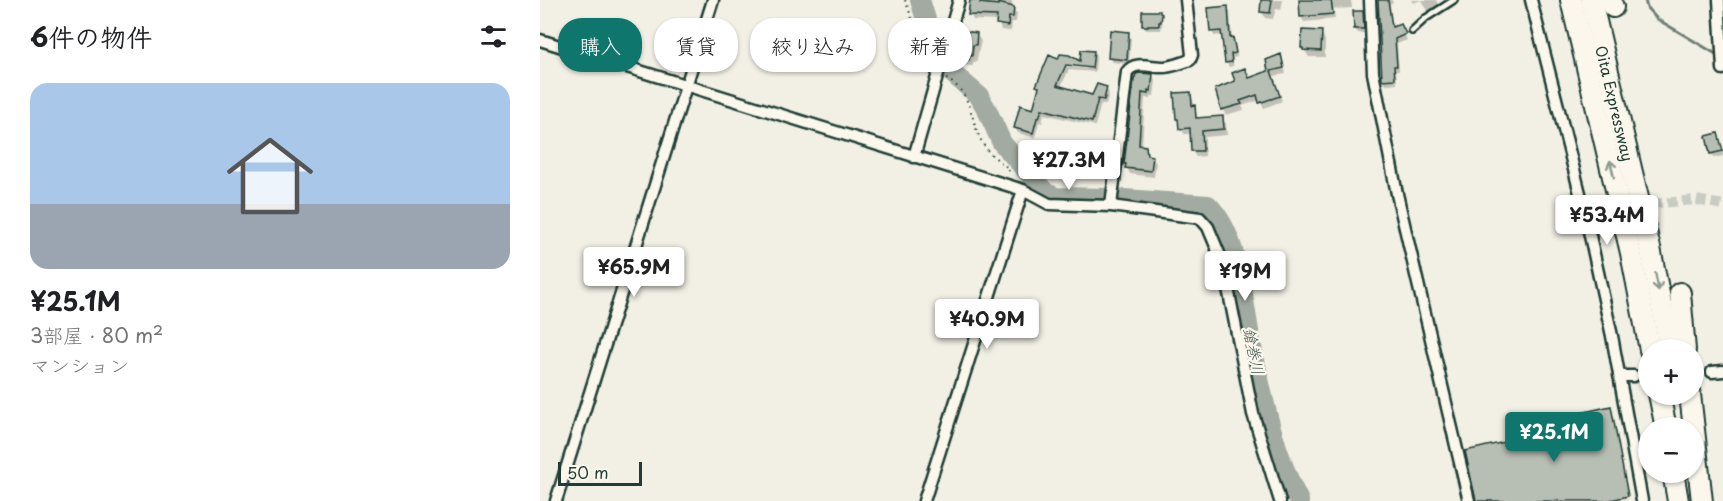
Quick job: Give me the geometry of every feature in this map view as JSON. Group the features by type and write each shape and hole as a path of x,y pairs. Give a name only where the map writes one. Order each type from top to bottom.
{"highway":[{"name":"Oita Expressway","path":"1571,0 1631,253 1648,339"},
{"name":"Oita Expressway","path":"1591,0 1650,248 1668,339"},
{"path":"1680,293 1684,339"},
{"path":"1691,405 1700,501"},
{"path":"1675,483 1678,501"},
{"path":"1696,483 1700,501"}],"street":[{"path":"556,501 712,0"},
{"path":"914,157 959,0"},
{"path":"1111,206 1127,72 1129,68 1135,66 1167,67 1190,60 1192,55 1186,0"},
{"path":"1370,0 1375,84 1397,194 1469,501"},
{"path":"1531,0 1585,213 1642,501"},
{"path":"1719,0 1723,69"},
{"path":"540,40 1023,190 1049,204 1111,206 1200,218 1208,227 1223,263 1253,414 1280,501"},
{"path":"924,501 1023,190"},
{"path":"1585,213 1606,208"},
{"path":"1619,376 1634,376"}],"lane":[{"path":"1412,31 1426,18 1454,0"}],"path":[{"path":"905,0 918,29 924,54 938,76 951,82 964,93 985,147 1009,169 1004,184"}],"building":[{"path":"970,0 1014,7 1013,17 1009,17 1008,26 996,24 997,16 968,15"},
{"path":"1261,0 1272,0 1270,13 1260,12"},
{"path":"1299,0 1331,0 1333,14 1300,17"},
{"path":"1378,0 1388,0 1392,27 1401,24 1406,34 1395,39 1397,66 1394,66 1395,79 1382,80"},
{"path":"1228,6 1230,38 1233,37 1236,53 1231,54 1232,62 1225,63 1221,31 1210,32 1208,8"},
{"path":"1142,11 1160,11 1162,14 1159,26 1142,26"},
{"path":"1353,11 1363,11 1364,29 1354,29"},
{"path":"1110,30 1129,32 1127,60 1108,58"},
{"path":"1302,30 1322,31 1321,51 1301,48"},
{"path":"972,32 977,33 976,45 973,45 972,56"},
{"path":"1081,50 1094,51 1092,68 1066,65 1057,85 1092,95 1097,84 1107,87 1104,100 1098,99 1092,122 1042,109 1033,133 1014,128 1020,105 1033,109 1039,87 1036,86 1049,55 1058,59 1060,54 1069,55 1080,61"},
{"path":"1281,54 1284,68 1271,71 1280,96 1259,103 1257,95 1240,101 1242,104 1221,110 1215,89 1235,81 1232,73 1245,68 1249,78 1268,71 1266,60"},
{"path":"1136,74 1153,74 1151,91 1148,90 1148,94 1142,93 1139,145 1146,146 1147,155 1153,156 1151,171 1125,168 1126,164 1124,164 1134,80"},
{"path":"1191,92 1196,118 1223,116 1224,129 1202,131 1203,151 1191,151 1190,128 1179,129 1178,119 1176,119 1174,93"},
{"path":"1718,133 1723,151 1710,154 1706,136"},
{"path":"1611,406 1628,496 1606,501 1476,501 1465,451 1544,433 1541,422"}],"waterway":[{"name":"鎗巻川","path":"920,0 936,52 953,74 979,96 1002,143 1046,193 1056,197 1111,198 1208,205 1219,219 1228,235 1239,274 1253,352 1271,428 1283,465 1299,501"},
{"path":"1645,0 1647,8 1657,19 1721,57"}],"tunnel":[{"path":"1637,205 1696,200 1723,205"},
{"path":"1704,372 1712,372"},
{"path":"1634,376 1638,376"}]}
